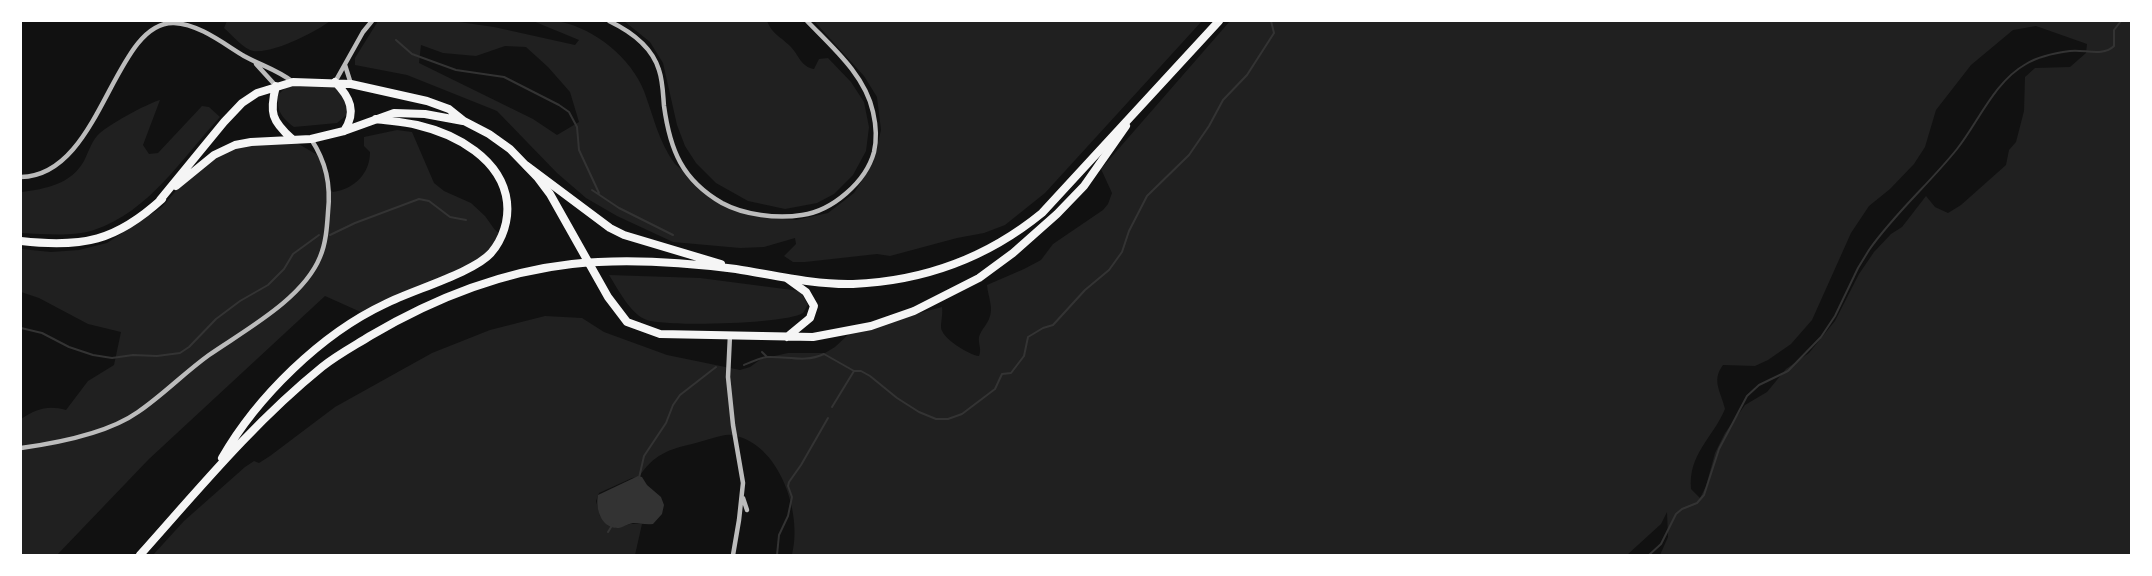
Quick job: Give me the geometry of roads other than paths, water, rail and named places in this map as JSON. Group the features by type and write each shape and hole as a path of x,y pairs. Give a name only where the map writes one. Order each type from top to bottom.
{"main road":[{"path":"140,555 216,470 278,406 325,365 387,326 462,291 507,276 570,264 619,260 694,264 788,279 852,284 901,279 968,260 1010,237 1042,213 1219,21"},
{"path":"160,200 205,143 242,103 257,93 293,82 335,82 427,101 449,109 464,121 489,134 527,166 610,228 624,235 736,269"},
{"path":"335,82 350,102 351,117 345,131"},
{"path":"276,86 272,115 279,127 292,138"},
{"path":"21,241 65,245 96,240 130,224 200,165 235,145 292,138 311,139 345,131 394,114 409,113 464,121"},
{"path":"527,166 550,194 608,297 627,322 660,334 813,337 871,326 914,311 979,278 1013,253 1057,214 1084,186 1132,117"},
{"path":"216,470 228,447 260,405 312,352 348,325 384,304 476,265 490,254 504,232 508,208 506,190 497,172 484,158 460,142 437,132 416,125 376,119"},
{"path":"786,338 810,318 814,306 806,292 788,279"}],"street":[{"path":"335,82 363,32 372,21"},
{"path":"609,21 627,30 638,39 659,69 671,143 678,158 698,185 723,203 740,210 774,216 803,215 823,208 843,196 864,172 873,153 876,129 871,105 863,86 839,55 807,21"},
{"path":"21,177 32,177 55,167 75,148 135,47 160,26 172,23 182,24 204,32 293,82"},
{"path":"254,62 276,86"},
{"path":"345,65 351,84"},
{"path":"21,448 62,442 91,433 136,413 191,368 295,293 317,264 327,229 330,193 328,178 325,164 311,139"},
{"path":"730,335 728,377 733,425 741,466 742,495 733,555"},
{"path":"742,495 747,510"}],"waterway":[{"path":"744,365 767,357 803,359 824,354 854,371 861,371 870,376 919,412 936,419 948,419 962,414 995,389 1002,374 1011,373 1024,356 1028,337 1053,325 1085,290 1109,270 1122,252 1129,231 1147,196 1189,155 1223,100 1247,75 1274,33 1271,21"},
{"path":"1649,555 1661,544 1676,514 1697,503 1704,495 1719,449 1747,396 1759,385 1788,371 1821,337 1835,316 1869,250 1957,149 1996,91 2015,72 2031,61 2070,51 2099,52 2110,49 2114,46 2114,30 2121,21"},
{"path":"396,40 412,54 456,70 504,77 569,112 577,127 579,150 599,193"},
{"path":"592,190 619,208 673,235"},
{"path":"330,235 419,199 429,201 450,217 466,220"},
{"path":"21,328 42,333 69,347 93,355 112,358 180,353 189,347 216,319 240,301 268,285 284,269 293,254 319,235"},
{"path":"762,352 767,357"},
{"path":"639,478 644,456 666,423 673,405 680,395 716,367"},
{"path":"832,407 854,371"},
{"path":"777,555 779,535 788,516 792,497 789,482 828,418"},
{"path":"608,532 613,524"}]}
